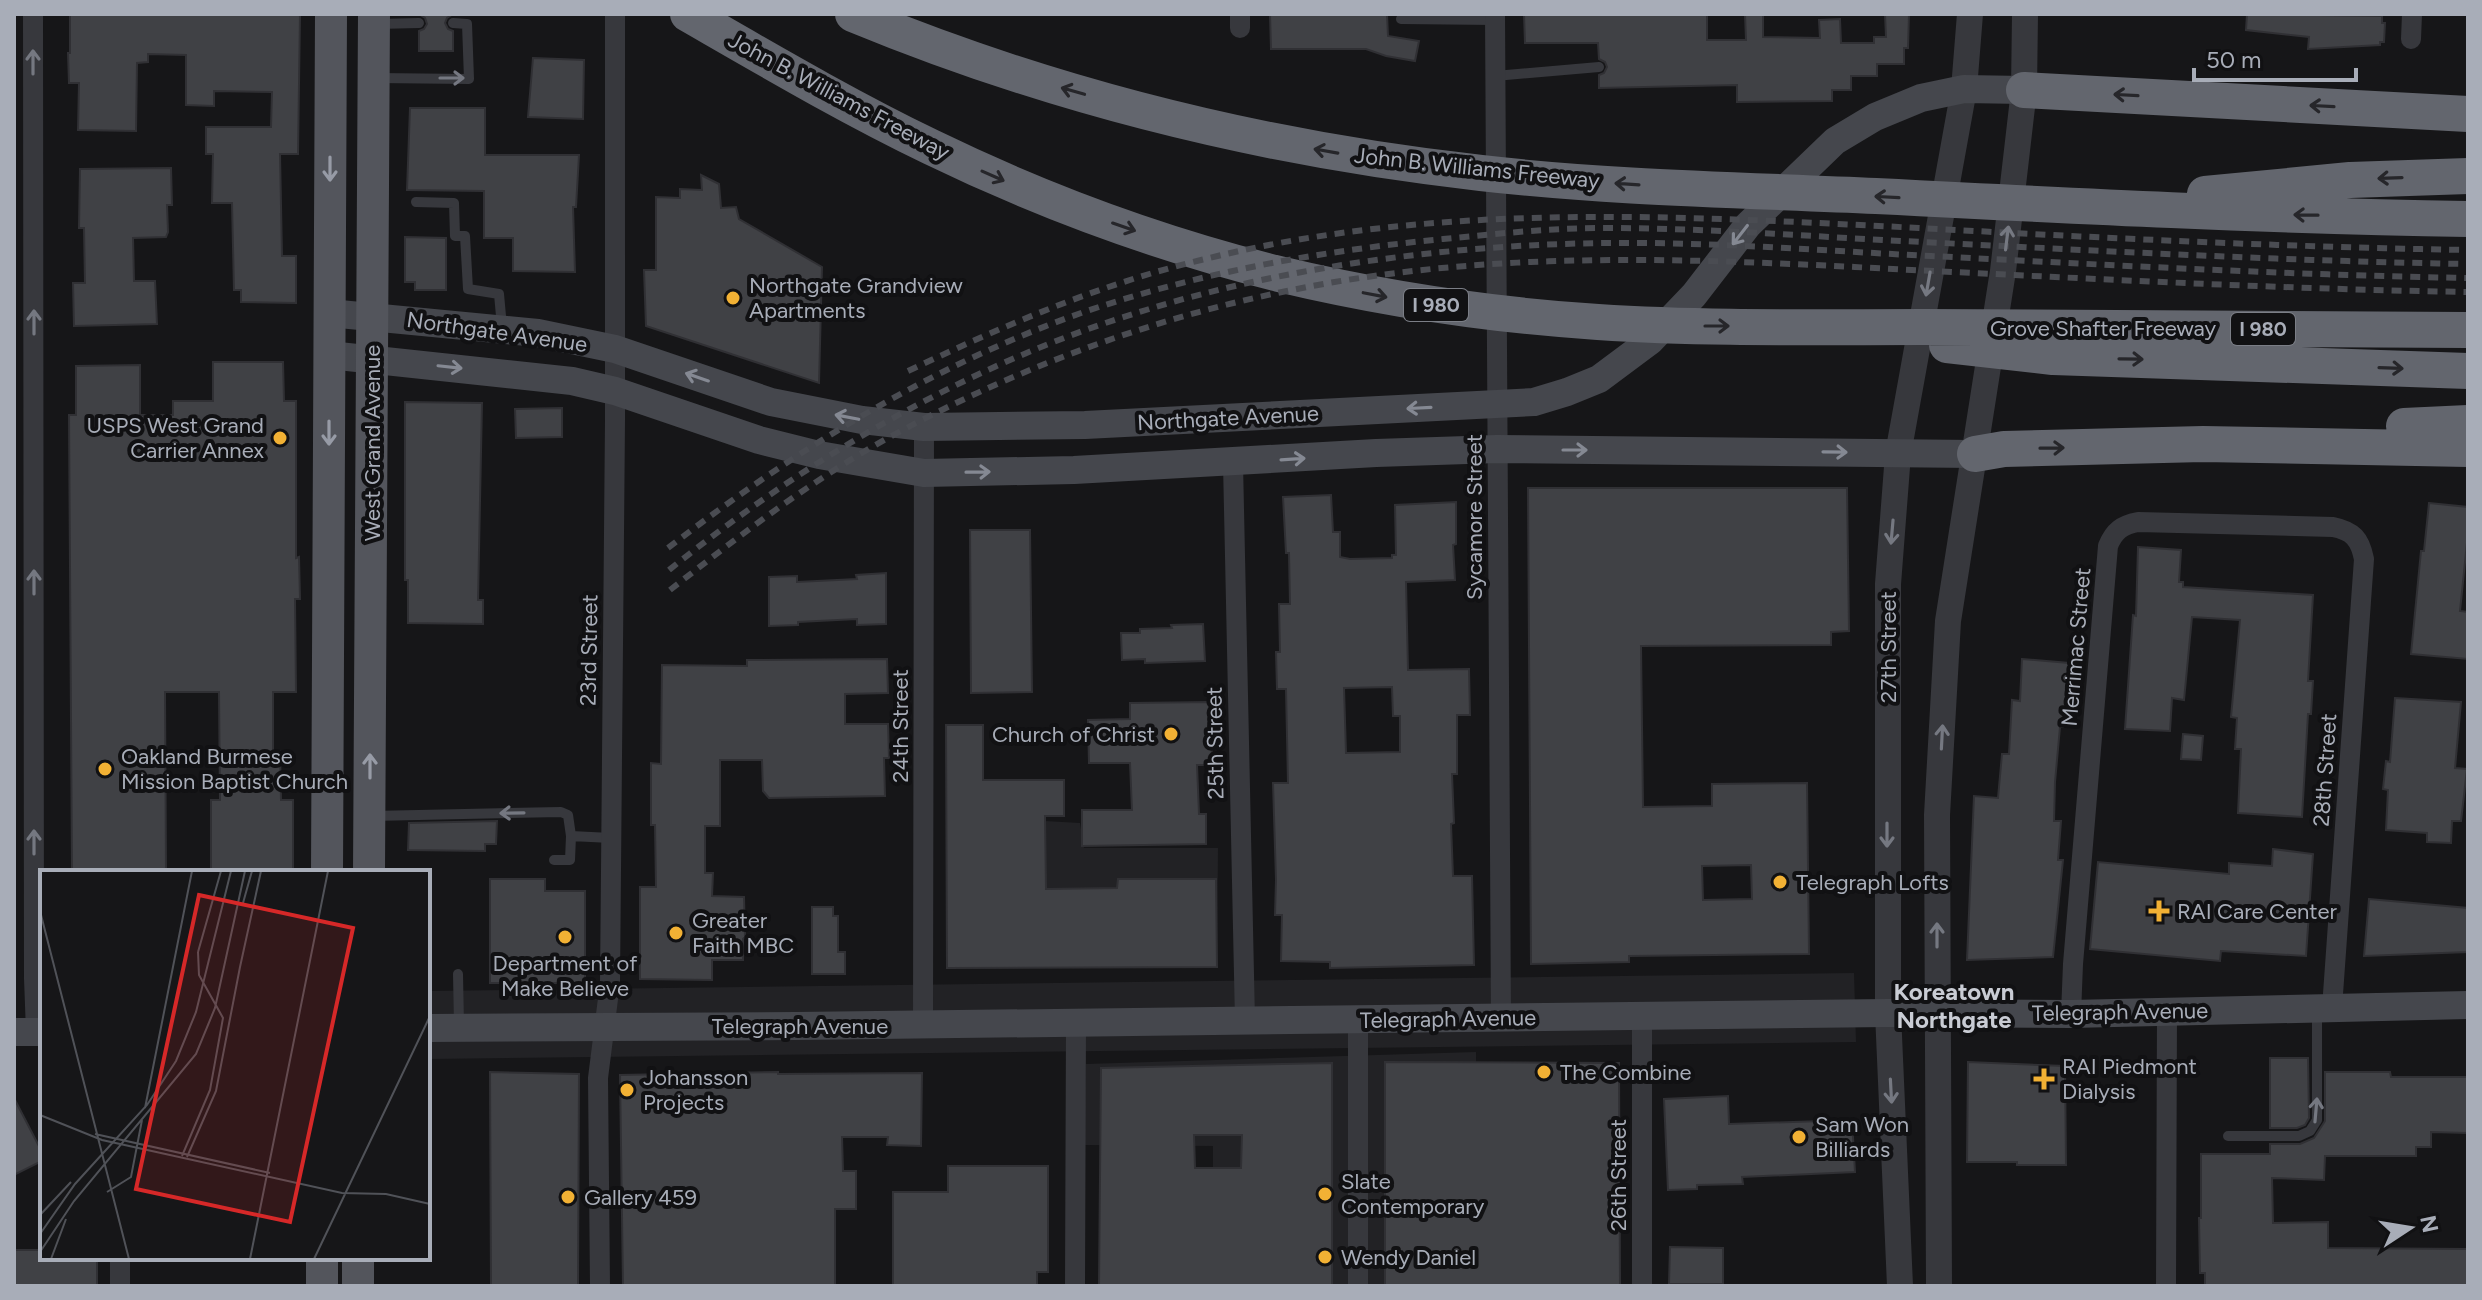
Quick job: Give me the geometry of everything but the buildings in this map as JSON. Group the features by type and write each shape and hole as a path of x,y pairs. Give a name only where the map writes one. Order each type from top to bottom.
{"highway":[{"name":"John B. Williams Freeway","path":"688,14 906,135 975,168 1146,235 1323,284 1419,303 1508,315 1696,326 1835,327 1975,350 2056,342"},
{"name":"John B. Williams Freeway","path":"853,14 930,44 1056,86 1173,119 1293,145 1430,167 1534,178 2120,208"},
{"path":"2024,90 2468,114"},
{"path":"2400,110 2468,105"},
{"path":"2120,208 2302,184 2468,176"},
{"path":"2120,208 2468,219"},
{"name":"Grove Shafter Freeway","path":"2056,342 2468,330"},
{"path":"2056,342 2254,362 2468,371"},
{"path":"2203,444 2347,430 2468,423"},
{"path":"1975,454 2004,449 2203,444 2468,449"}],"main road":[{"name":"West Grand Avenue","path":"327,870 331,14"},
{"name":"West Grand Avenue","path":"369,870 374,19"},
{"name":"Northgate Avenue","path":"329,313 538,333 615,349 771,402 862,420 924,427 1085,425 1534,402 1599,379 1650,341 1694,295 1748,225 1835,141 1875,117 1921,98 1964,89 2024,90"},
{"name":"Northgate Avenue","path":"329,355 572,381 615,391 759,440 819,455 924,473 1233,463 1376,453 1497,449 1975,454"},
{"name":"Telegraph Avenue","path":"430,1028 1888,1013 2071,1014 2468,1005"},
{"path":"322,1260 322,1286"},
{"path":"358,1260 358,1286"}],"street":[{"path":"31,1032 34,962 33,14"},
{"name":"23rd Street","path":"600,1286 598,1078 610,983 615,14"},
{"name":"27th Street","path":"1900,1286 1888,1013 1888,584 1898,454 1964,89 1970,14"},
{"path":"1939,1286 1937,815 1948,621 2003,271 2024,90 2025,14"},
{"path":"2411,39 2412,14"},
{"name":"Sycamore Street","path":"1495,17 1501,1019"},
{"name":"24th Street","path":"923,1025 924,427"},
{"name":"25th Street","path":"1233,463 1245,1021"},
{"name":"Merrimac Street","path":"2071,1014 2108,546 2112,535 2119,528 2138,522 2333,527 2346,529 2357,537"},
{"name":"28th Street","path":"2324,1008 2364,559 2357,537"},
{"path":"2166,1286 2167,1012"},
{"name":"26th Street","path":"1642,1016 1642,1286"},
{"path":"1358,1020 1358,1286"},
{"path":"1075,1286 1076,1023"},
{"path":"120,1260 120,1286"}],"lane":[{"path":"1401,19 1495,17"},
{"path":"374,19 419,23"},
{"path":"374,78 469,79 467,19 453,23"},
{"path":"1495,76 1599,67"},
{"path":"416,202 454,203 455,236 465,236 468,289 499,294 502,329"},
{"path":"370,816 561,812 568,815 570,860 554,860"},
{"path":"571,836 611,838"},
{"path":"458,974 459,1027"},
{"path":"2228,1136 2299,1136 2310,1131 2317,1120 2324,1008"}],"shaded area":[{"path":"1045,821 1080,823 1084,848 1218,848 1217,967 1045,968"},
{"path":"1854,973 1856,1042 430,1059 430,991"},
{"path":"1476,1052 1477,1162 1500,1286 1213,1286 1213,1146 1084,1145 1086,1064"}],"railway":[{"path":"908,371 1054,307 1166,269 1293,241 1382,228 1471,221 1650,217 2194,242 2468,250"},
{"path":"668,548 815,444 973,357 1028,333 1128,298 1217,274 1307,257 1443,239 1543,230 1643,228 2263,258 2468,264"},
{"path":"669,570 723,528 836,452 955,385 1017,357 1146,310 1201,294 1317,269 1495,248 1651,243 2334,275 2468,278"},
{"path":"670,590 829,473 886,439 983,391 1083,349 1187,315 1292,290 1369,277 1524,262 1679,260 2260,286 2468,292"}],"place":[{"name":"Northgate Grandview Apartments","path":"733,298"},
{"name":"USPS West Grand Carrier Annex","path":"280,438"},
{"name":"Church of Christ","path":"1171,734"},
{"name":"Oakland Burmese Mission Baptist Church","path":"105,769"},
{"name":"Telegraph Lofts","path":"1780,882"},
{"name":"RAI Care Center","path":"2159,911"},
{"name":"Greater Faith MBC","path":"676,933"},
{"name":"Department of Make Believe","path":"565,937"},
{"name":"The Combine","path":"1544,1072"},
{"name":"RAI Piedmont Dialysis","path":"2044,1079"},
{"name":"Johansson Projects","path":"627,1090"},
{"name":"Sam Won Billiards","path":"1799,1137"},
{"name":"Slate Contemporary","path":"1325,1194"},
{"name":"Gallery 459","path":"568,1197"},
{"name":"Wendy Daniel","path":"1325,1257"}],"district":[{"name":"Koreatown Northgate","path":"1954,1005"}]}
